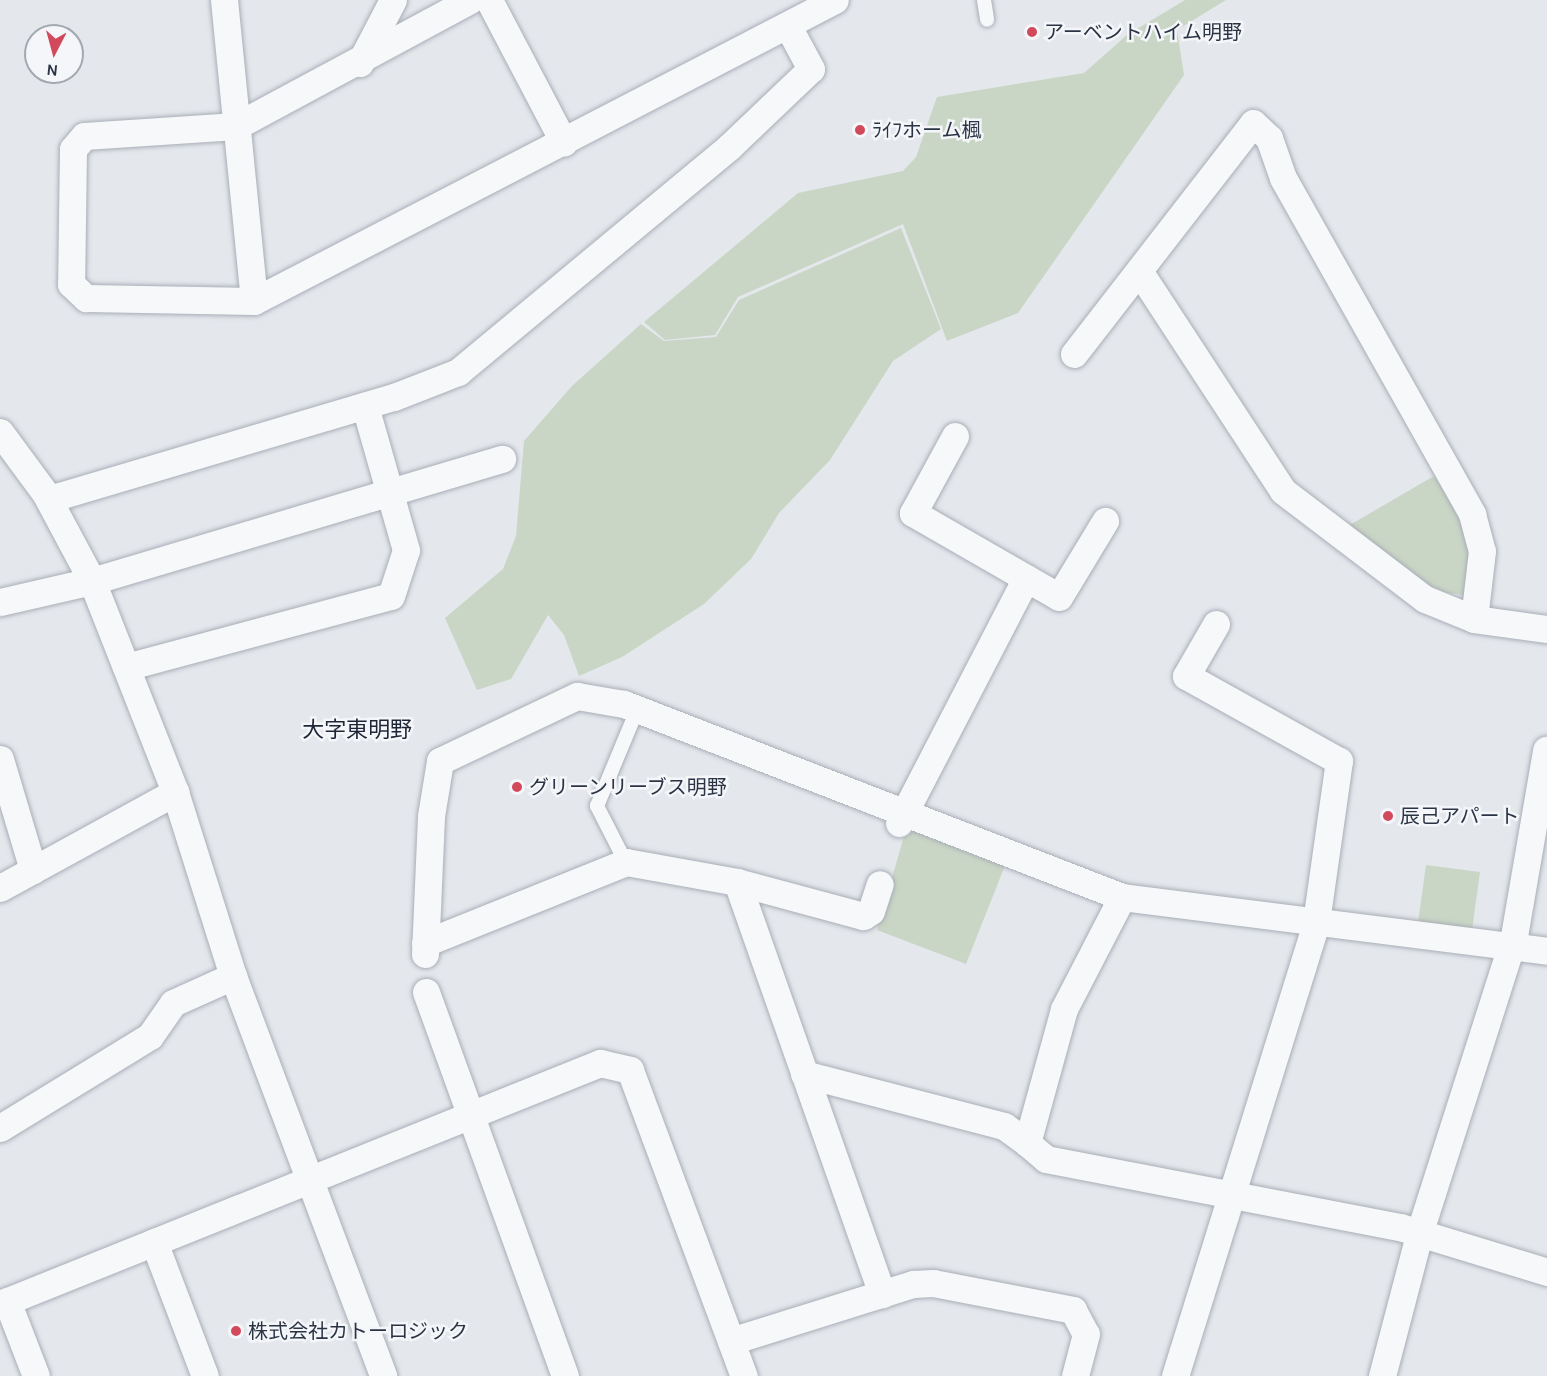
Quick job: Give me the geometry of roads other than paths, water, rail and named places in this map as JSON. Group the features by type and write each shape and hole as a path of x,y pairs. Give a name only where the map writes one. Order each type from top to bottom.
{"street":[{"path":"224,0 254,301"},
{"path":"360,63 393,0"},
{"path":"470,0 360,63 236,126 84,136 73,150 71,284 86,298 254,301 789,28 835,0"},
{"path":"489,0 564,143"},
{"path":"49,499 365,406 458,372 729,147 811,69 789,28"},
{"path":"1074,354 1141,274 1253,123 1269,138 1283,178 1472,514 1482,551 1474,619"},
{"path":"1141,274 1283,491 1425,599 1474,619 1547,629"},
{"path":"126,667 391,596 406,550 382,495 365,406"},
{"path":"0,432 103,578 126,667 175,792 234,976 383,1376"},
{"path":"955,436 913,513 1059,597 1105,521"},
{"path":"0,602 103,578 502,459"},
{"path":"900,818 1026,578"},
{"path":"1175,1376 1316,922 1339,761 1186,676 1216,624"},
{"path":"880,884 871,911 863,916 736,882 626,862 425,949 432,804 440,761 578,696 637,710 900,818 1122,897 1547,951"},
{"path":"1382,1376 1420,1231 1510,945 1546,750"},
{"path":"0,759 33,870"},
{"path":"0,888 175,792"},
{"path":"736,882 882,1294"},
{"path":"1027,1143 1064,1010 1122,897"},
{"path":"0,1128 150,1036 173,1003 234,976"},
{"path":"426,992 565,1376"},
{"path":"36,1376 4,1302 308,1178 600,1063 630,1070 744,1376"},
{"path":"804,1074 1004,1125 1046,1159 1420,1231 1547,1272"},
{"path":"154,1242 205,1376"},
{"path":"731,1341 882,1294 933,1283 1073,1310 1086,1334 1075,1376"}],"lane":[{"path":"984,0 987,20"},
{"path":"620,852 597,806 637,710"}],"place":[{"name":"アーベントハイム明野","path":"1032,32"},
{"name":"ﾗｲﾌホーム楓","path":"860,130"},
{"name":"グリーンリーブス明野","path":"517,787"},
{"name":"辰己アパート","path":"1388,816"},
{"name":"株式会社カトーロジック","path":"236,1331"}],"district":[{"name":"大字東明野","path":"357,731"}]}
